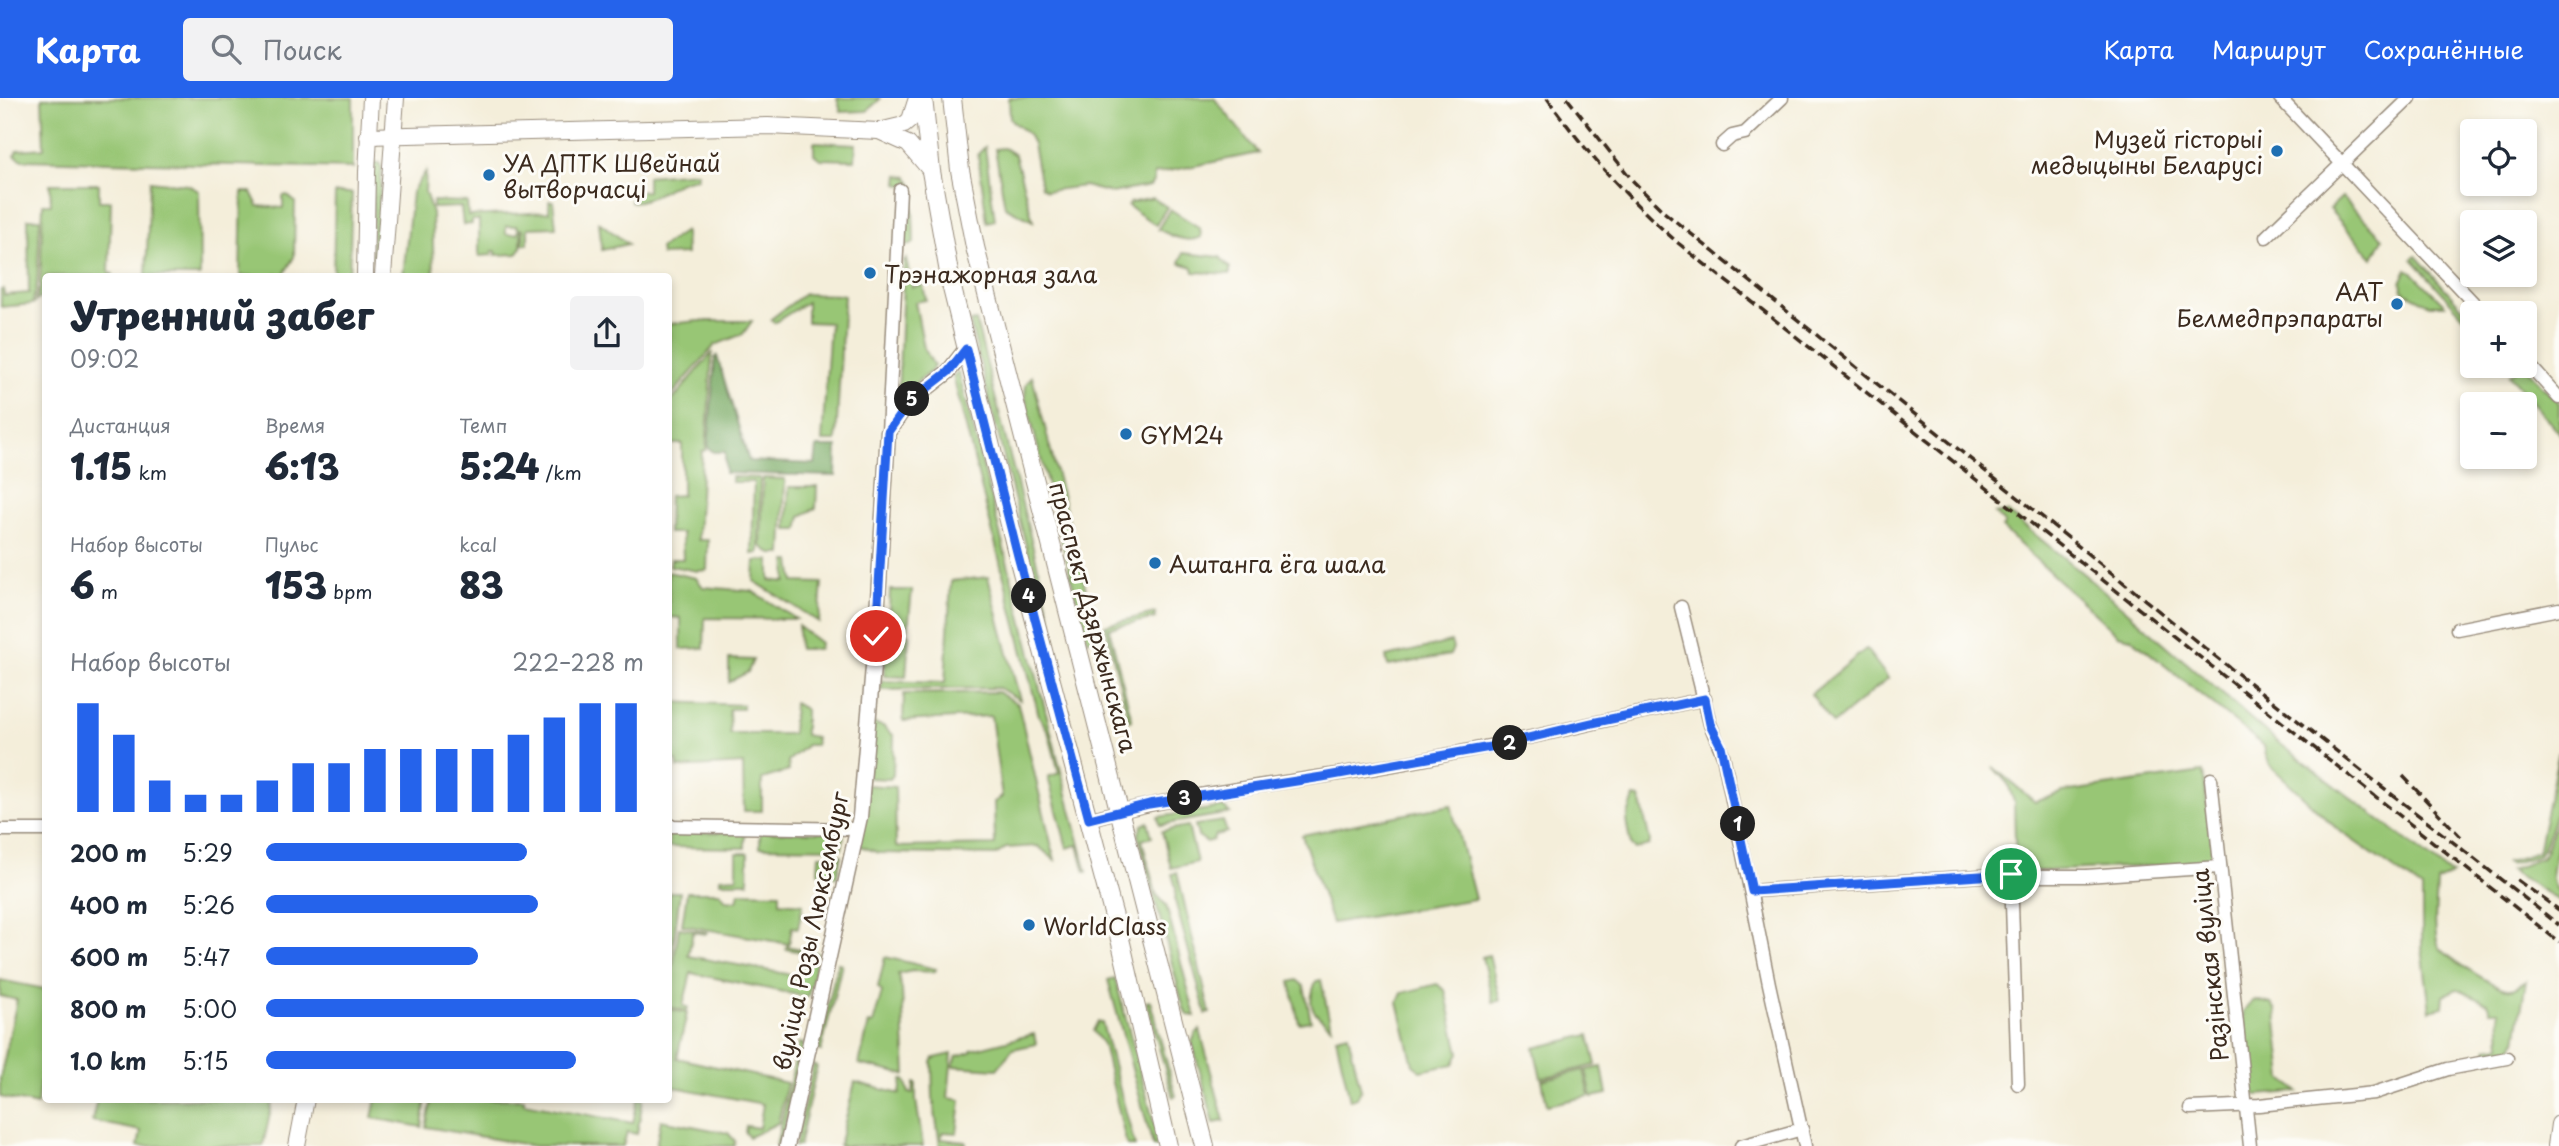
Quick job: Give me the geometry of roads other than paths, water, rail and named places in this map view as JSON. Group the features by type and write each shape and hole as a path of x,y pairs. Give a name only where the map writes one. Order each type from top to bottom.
{"main road":[{"path":"365,273 371,98"},
{"path":"383,273 396,98"},
{"path":"369,136 768,126 879,131 904,125 911,120 917,98"},
{"path":"923,98 931,171 951,284 966,349 1121,943 1168,1146"},
{"name":"праспект Дзяржынскага","path":"952,98 960,170 975,247 1205,1146"},
{"path":"879,131 908,144 931,171"},
{"path":"297,1146 305,1103"},
{"path":"2556,1146 2559,1124"}],"street":[{"path":"1722,145 1732,136 1745,133 1782,98"},
{"path":"2280,98 2472,301"},
{"path":"2266,237 2410,98"},
{"name":"вуліца Розы Люксембург","path":"788,1146 859,829 876,632 900,190"},
{"path":"888,432 908,403 948,372 966,349"},
{"path":"2537,373 2559,398"},
{"path":"890,394 894,401 908,403"},
{"path":"1681,607 1710,724 1721,746 1805,1146"},
{"path":"2457,629 2559,609"},
{"path":"1089,819 1119,811 1490,747 1705,699"},
{"name":"Разінская вуліца","path":"2211,779 2250,1146"},
{"path":"672,826 859,829"},
{"path":"0,830 42,830"},
{"path":"1752,891 2015,875 2087,876 2220,867"},
{"path":"2015,875 2018,1084"},
{"path":"2190,1108 2259,1105 2374,1093 2448,1069 2507,1058"},
{"path":"1741,1146 1802,1129"}],"railway":[{"path":"1547,98 1608,175 1678,243 2559,942"},
{"path":"1567,98 1633,181 1664,212 2206,649 2559,925"},
{"path":"2403,776 2461,837"},
{"path":"2517,880 2559,910"}],"place":[{"name":"Музей гісторыі медыцыны Беларусі","path":"2277,151"},
{"name":"УА ДПТК Швейнай вытворчасці","path":"489,175"},
{"name":"Трэнажорная зала","path":"870,273"},
{"name":"ААТ Белмедпрэпараты","path":"2397,304"},
{"name":"GYM24","path":"1126,434"},
{"name":"Аштанга ёга шала","path":"1155,563"},
{"name":"WorldClass","path":"1029,925"}]}
